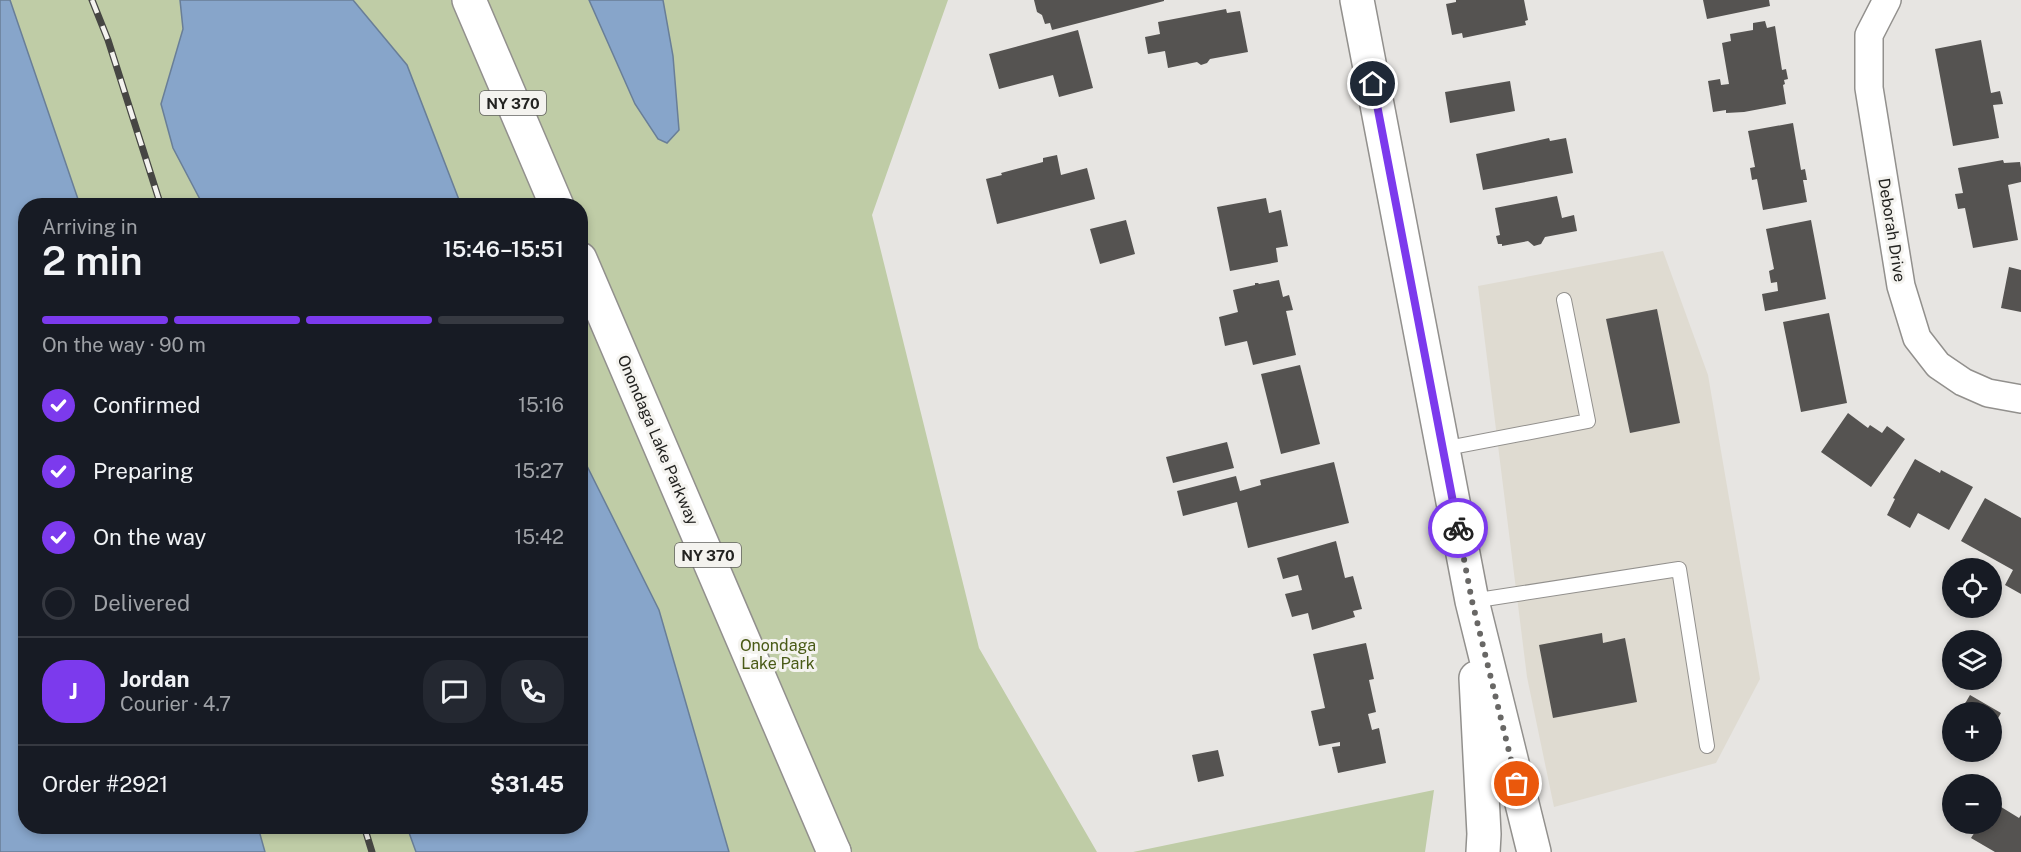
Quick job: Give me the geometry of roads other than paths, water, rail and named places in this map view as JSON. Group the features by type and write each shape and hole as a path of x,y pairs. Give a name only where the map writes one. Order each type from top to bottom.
{"main road":[{"name":"NY 370","path":"469,0 554,198"},
{"path":"1357,0 1472,601 1534,852"},
{"name":"Onondaga Lake Parkway","path":"588,278 834,852"},
{"path":"1472,601 1483,852"}],"street":[{"name":"Deborah Drive","path":"1887,0 1869,35 1869,88 1901,286 1917,338 1938,366 1963,382 1988,393 2021,399"}],"lane":[{"path":"1442,449 1588,421 1564,300"},
{"path":"1472,601 1679,569 1707,746"}],"water":[{"path":"0,0 10,0 78,198 18,198 18,834 260,834 265,852 0,852"},
{"path":"180,0 353,0 407,65 458,198 199,198 173,148 161,104 183,29"},
{"path":"589,0 663,0 673,56 679,130 667,143 658,139 635,104"},
{"path":"588,468 659,610 729,852 416,852 410,834 588,834"}],"railway":[{"path":"92,0 108,40 158,198"},
{"path":"366,834 372,852"}],"park label":[{"name":"Onondaga Lake Park","path":"778,654"}]}
